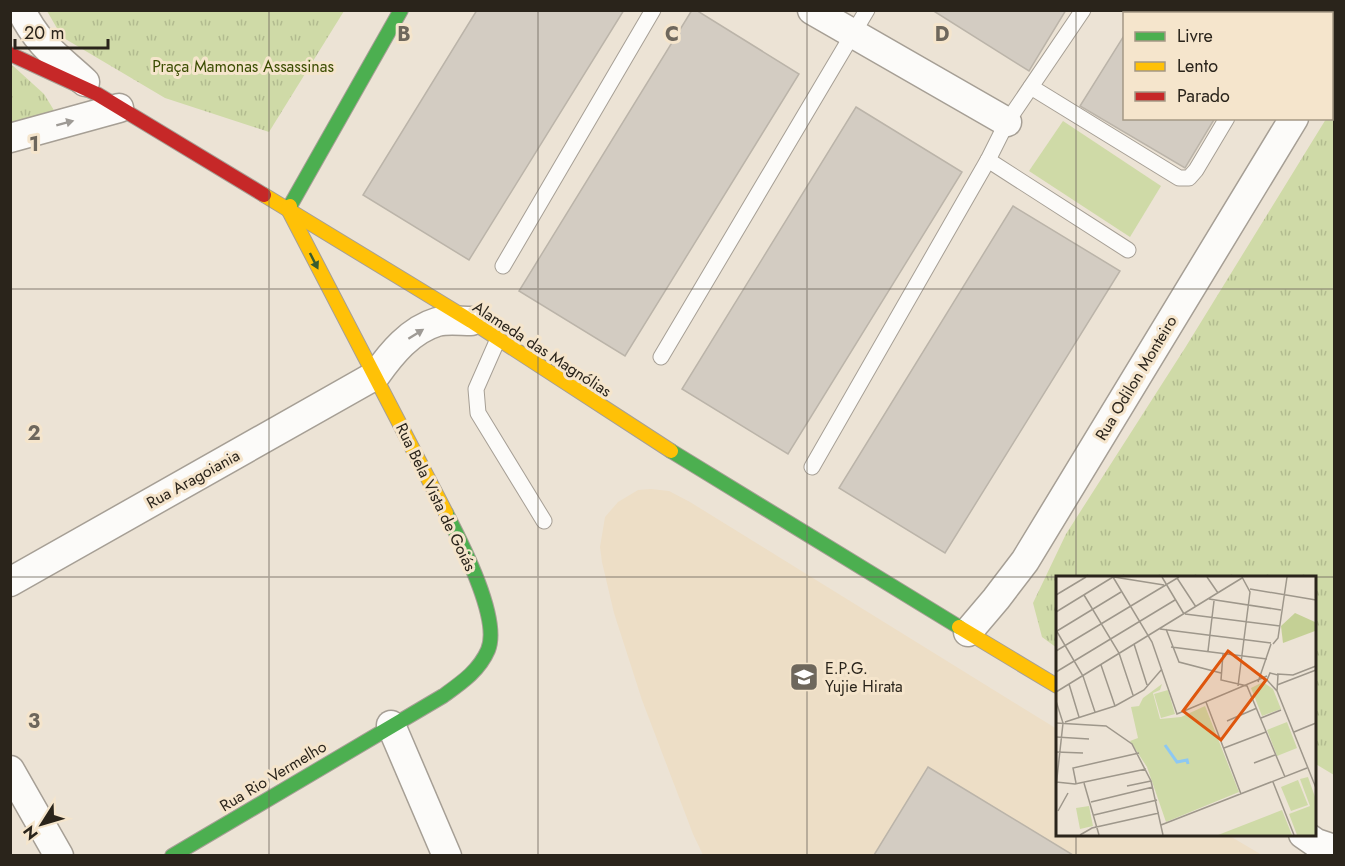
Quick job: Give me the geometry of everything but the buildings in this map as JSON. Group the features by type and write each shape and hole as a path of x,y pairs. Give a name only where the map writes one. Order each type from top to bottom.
{"street":[{"path":"10,138 108,101 44,46 29,26 21,10"},
{"path":"288,209 401,10"},
{"path":"812,10 860,22 1007,122"},
{"name":"Alameda das Magnólias","path":"10,54 108,101 288,209 471,321 627,424 1056,685"},
{"name":"Rua Odilon Monteiro","path":"968,632 1025,561 1293,120"},
{"name":"Rua Bela Vista de Goiás","path":"288,209 470,560 490,623 489,648 474,673 442,696 391,725"},
{"path":"376,375 390,355 412,335 438,322 471,321"},
{"name":"Rua Aragoiania","path":"10,582 376,375"},
{"path":"391,725 447,855"},
{"name":"Rua Rio Vermelho","path":"172,855 391,725"},
{"path":"10,770 59,855"},
{"path":"1306,836 1316,843 1335,849"}],"lane":[{"path":"502,266 652,10"},
{"path":"812,467 988,160 1007,122 1083,10"},
{"path":"661,357 860,22"},
{"path":"1031,87 1179,178 1189,178 1196,170 1226,120"},
{"path":"988,160 1128,249"},
{"path":"498,339 476,389 478,414 544,521"}],"shaded area":[{"name":"E.P.G. Yujie Hirata","path":"638,490 669,491 690,502 1056,728 1056,836 1230,836 1262,855 703,855 642,700 614,613 602,562 600,547 605,517 618,502"}],"green space":[{"name":"Praça Mamonas Assassinas","path":"47,11 344,11 269,132 165,98 62,37"},
{"path":"11,64 44,94 55,112 11,125"},
{"path":"1334,105 1334,775 1315,764 1315,576 1056,576 1056,647 1042,637 1033,603 1066,534 1185,348 1325,120 1333,120"},
{"path":"1063,121 1161,186 1130,237 1029,171"}],"traffic: fast":[{"path":"290,206 401,10"},
{"path":"671,451 959,627"},
{"path":"172,856 443,696 469,676 480,664 488,650 491,636 489,620 478,581 446,513"}],"traffic: slow":[{"path":"264,195 471,321 671,451"},
{"path":"290,206 288,209 446,513"},
{"path":"959,627 1056,685"}],"traffic: jam":[{"path":"10,54 97,94 264,195"}],"place":[{"name":"E.P.G. Yujie Hirata","path":"804,677"}]}
